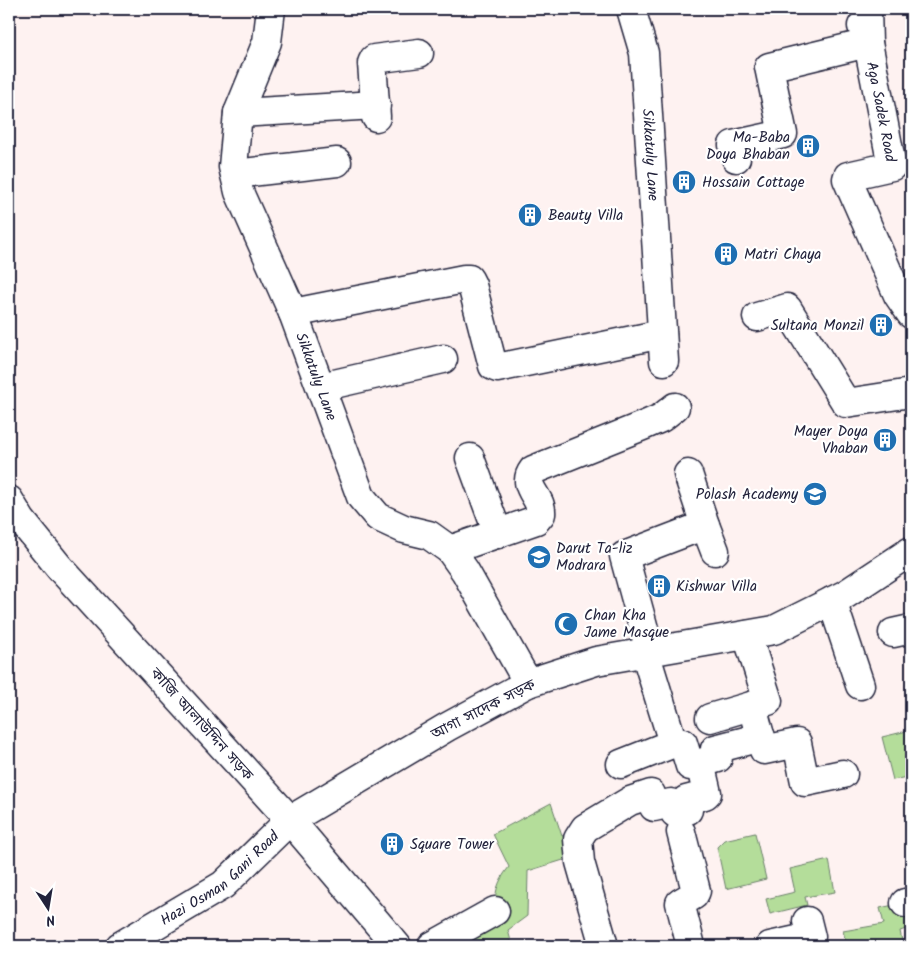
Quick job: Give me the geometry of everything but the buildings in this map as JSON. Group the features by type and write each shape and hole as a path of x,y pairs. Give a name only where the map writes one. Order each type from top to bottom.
{"street":[{"name":"Sikkatuly Lane","path":"271,9 267,42 238,113 233,167 240,192 293,313 361,497 378,516 404,529 430,535 450,550 465,571 528,684"},
{"name":"Sikkatuly Lane","path":"293,313 469,279 493,366 496,368 663,348 644,53 631,9"},
{"path":"736,158 733,145 784,134 769,67 868,43 857,9"},
{"name":"Aga Sadek Road","path":"867,9 868,43 892,166 848,176 847,179 898,295 911,314"},
{"path":"238,113 376,111 372,63 374,60 419,53"},
{"path":"235,174 338,162"},
{"path":"757,317 788,308 846,402 911,393"},
{"path":"321,387 444,360"},
{"path":"450,550 536,520 542,514 542,509 529,484 529,476 534,470 661,418 675,407"},
{"path":"470,458 498,534"},
{"path":"688,474 715,551"},
{"name":"কাজি আলাউদ্দিন সড়ক","path":"9,500 21,520 59,567 290,820 398,946"},
{"path":"676,744 673,743 624,556 705,525"},
{"name":"আগা সাদেক সড়ক","path":"290,820 447,727 528,684 596,661 774,630 846,594 911,551"},
{"path":"832,601 860,685"},
{"path":"710,718 768,702 747,635"},
{"path":"752,706 764,750 796,743 806,782 843,774"},
{"path":"621,764 676,744 684,744 690,766 718,758 715,748 761,737"},
{"path":"604,946 580,862 578,839 585,828 630,801 651,794 654,807 671,803 675,813 688,810 686,800 707,793 700,763"},
{"name":"Hazi Osman Gani Road","path":"120,946 223,885 290,820"},
{"path":"681,832 696,891 694,895 680,903 691,946"},
{"path":"432,946 495,911"},
{"path":"770,946 811,937 807,921"}],"green space":[{"path":"907,731 911,748 911,776 893,780 882,737"},
{"path":"551,803 562,836 580,830 573,857 528,871 527,916 508,930 512,945 461,946 457,933 495,913 497,889 509,867 493,834"},
{"path":"755,833 766,879 726,889 717,847 724,840"},
{"path":"829,860 835,892 805,897 807,905 770,914 766,899 795,892 790,869"},
{"path":"903,903 909,928 900,931 903,946 847,946 843,931 884,924 880,908"}],"place":[{"name":"Ma-Baba Doya Bhaban","path":"808,146"},
{"name":"Hossain Cottage","path":"684,182"},
{"name":"Beauty Villa","path":"530,215"},
{"name":"Matri Chaya","path":"726,254"},
{"name":"Sultana Monzil","path":"881,325"},
{"name":"Mayer Doya Vhaban","path":"885,440"},
{"name":"Polash Academy","path":"815,494"},
{"name":"Darut Ta-liz Modrara","path":"539,557"},
{"name":"Kishwar Villa","path":"659,586"},
{"name":"Chan Kha Jame Masque","path":"566,624"},
{"name":"Square Tower","path":"392,844"}]}
